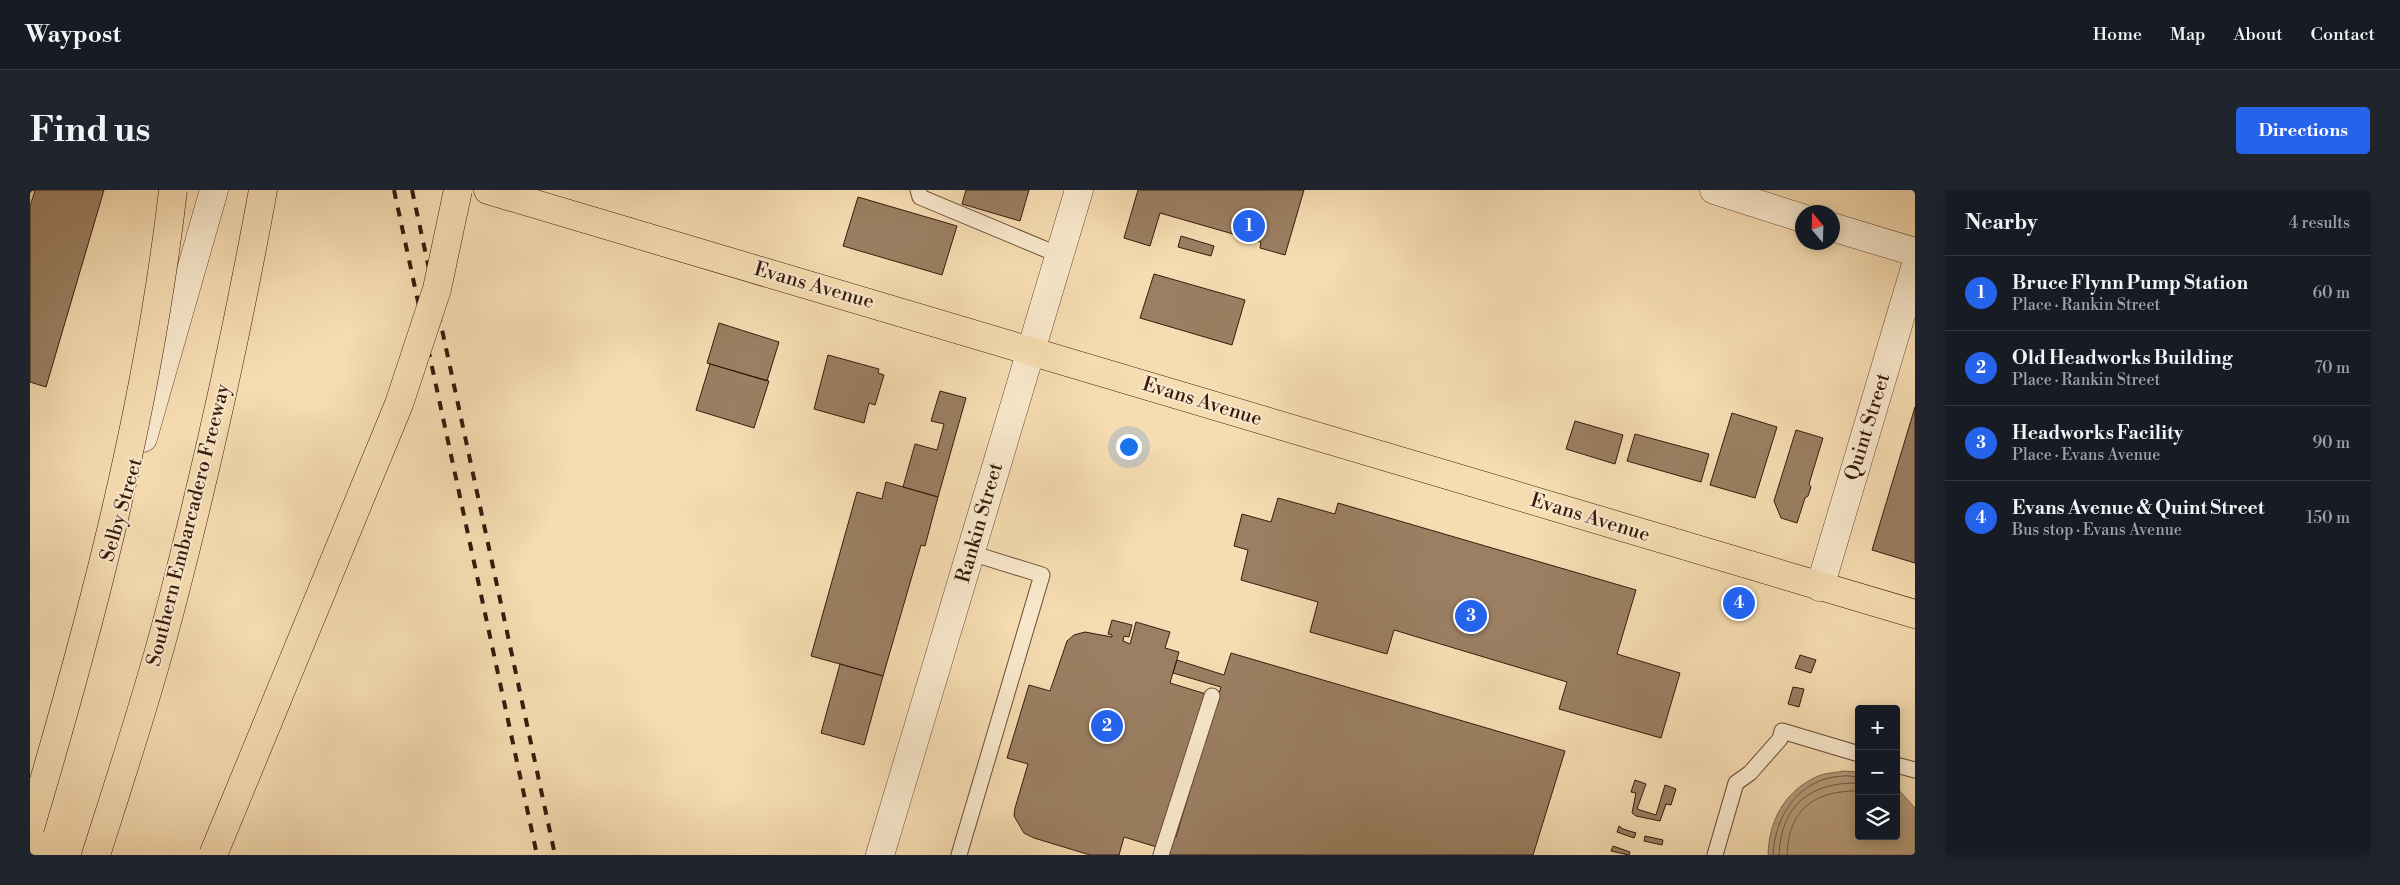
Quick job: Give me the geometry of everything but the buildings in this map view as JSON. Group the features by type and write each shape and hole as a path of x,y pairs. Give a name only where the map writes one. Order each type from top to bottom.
{"main road":[{"path":"30,829 59,729 109,539 138,404 168,230 173,190"},
{"name":"Southern Embarcadero Freeway","path":"96,855 137,728 173,600 228,365 263,190"},
{"path":"213,855 400,404 437,289 458,190"},
{"name":"Evans Avenue","path":"488,190 1915,614"}],"street":[{"name":"Selby Street","path":"30,829 38,777 214,190"},
{"name":"Rankin Street","path":"880,855 1079,190"},
{"path":"1714,190 1795,216"},
{"path":"1840,229 1915,252"},
{"name":"Quint Street","path":"1820,587 1915,268"}],"lane":[{"path":"918,190 920,197 1059,255"},
{"path":"959,855 1042,575 971,553"},
{"path":"1161,855 1212,696"},
{"path":"1715,855 1736,784 1750,773 1780,739 1782,731 1855,753"},
{"path":"1900,766 1915,770"}],"water":[{"path":"1843,771 1855,772 1855,840 1900,840 1900,791 1915,808 1915,855 1768,855 1771,831 1775,819 1787,799 1805,783 1826,774"}],"railway":[{"path":"394,190 537,855"},
{"path":"412,190 555,855"}],"place":[{"name":"Bruce Flynn Pump Station","path":"1249,226"},
{"name":"Evans Avenue & Quint Street","path":"1739,603"},
{"name":"Headworks Facility","path":"1471,616"},
{"name":"Old Headworks Building","path":"1107,726"}]}
